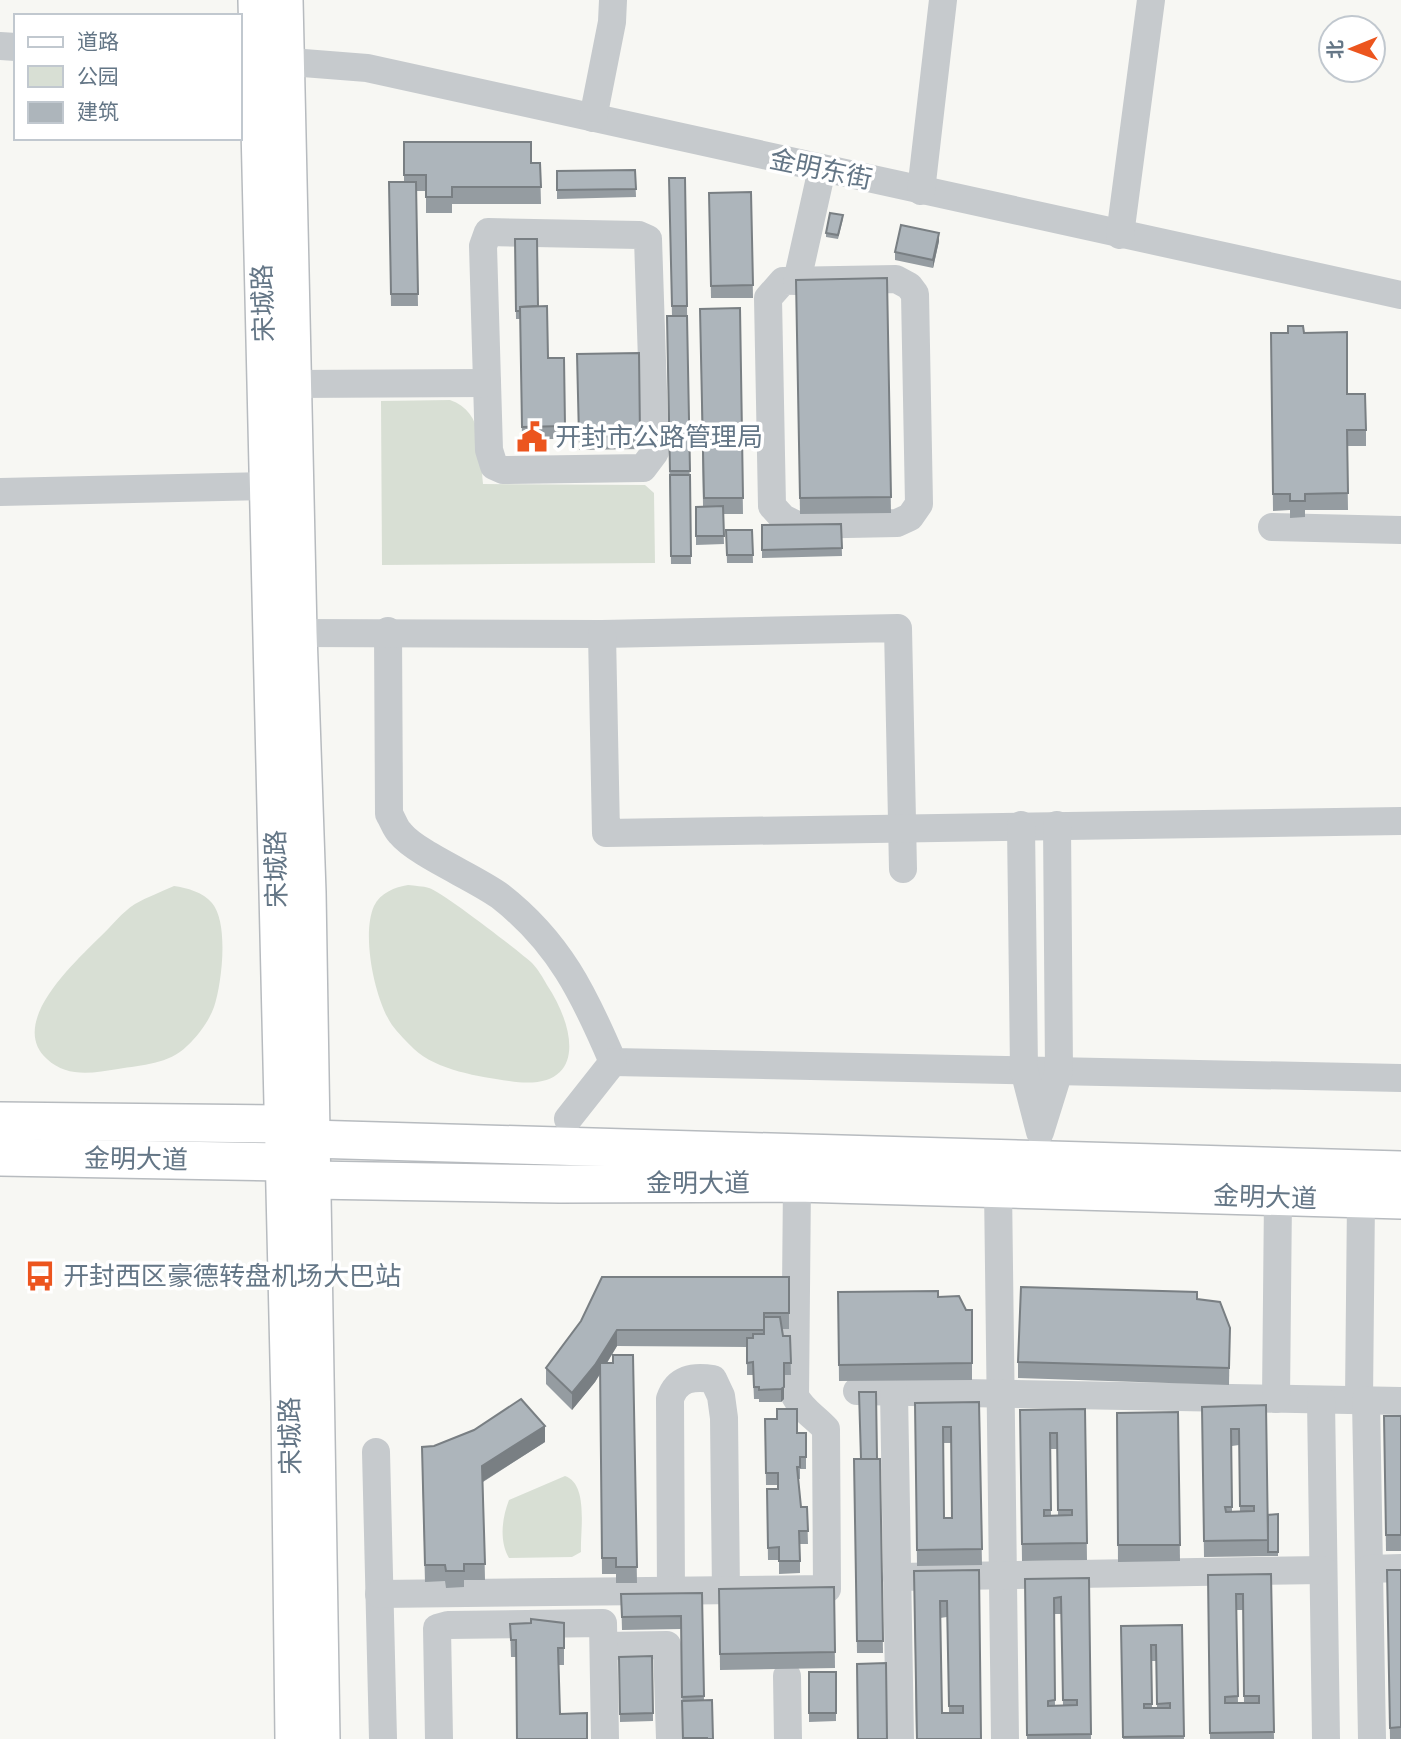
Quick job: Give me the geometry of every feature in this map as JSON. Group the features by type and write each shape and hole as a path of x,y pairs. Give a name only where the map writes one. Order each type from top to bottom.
{"main road":[{"name":"宋城路","path":"257,0 292,384 307,906 296,1131"},
{"name":"宋城路","path":"284,0 261,59 269,486 321,1739"},
{"name":"金明大道","path":"0,1121 296,1131 1039,1147 1401,1170"},
{"name":"金明大道","path":"0,1157 560,1184 797,1183 1401,1200"},
{"name":"宋城路","path":"294,1739 290,1402 297,1171"}],"street":[{"path":"593,118 613,0"},
{"path":"921,191 943,0"},
{"path":"1120,235 1151,0"},
{"name":"金明东街","path":"261,59 367,68 1401,295"},
{"path":"797,281 822,169"},
{"path":"488,232 639,235 648,239 655,452 643,468 503,470 494,466 489,450 487,383 483,246 488,232"},
{"path":"896,279 909,286 915,294 919,504 910,517 897,523 797,525 783,518 772,506 768,298 783,281 797,281 896,279"},
{"path":"292,384 487,383"},
{"path":"0,492 269,486"},
{"path":"1272,527 1401,530"},
{"path":"298,633 388,631 602,634 898,628 902,869"},
{"path":"388,631 389,814 399,833 414,845 498,895 537,928 567,965 589,1004 613,1062"},
{"path":"602,634 606,833 1401,821"},
{"path":"1021,825 1024,1070 1039,1147"},
{"path":"1039,1147 1059,1071 1057,825"},
{"path":"613,1062 1401,1078"},
{"path":"568,1119 613,1062"},
{"path":"379,1594 671,1593 827,1589 826,1429 813,1414 801,1408 795,1396 797,1183"},
{"path":"998,1188 998,1394 1004,1739"},
{"path":"1276,1399 1278,1197"},
{"path":"1361,1199 1372,1739"},
{"path":"671,1593 670,1399 677,1383 690,1378 713,1380 721,1396 724,1418 726,1592"},
{"path":"857,1391 1401,1401"},
{"path":"894,1392 900,1739"},
{"path":"1321,1399 1326,1739"},
{"path":"376,1452 383,1739"},
{"path":"1369,1569 1401,1568"},
{"path":"897,1577 1323,1570"},
{"path":"439,1739 437,1628 448,1625 603,1623 604,1739"},
{"path":"604,1646 667,1645 670,1739"},
{"path":"787,1676 788,1739"}],"green space":[{"path":"450,400 470,414 475,423 483,484 645,485 654,493 655,563 382,565 381,401"},
{"path":"408,885 429,888 448,899 513,947 536,968 557,1003 569,1039 568,1055 563,1068 552,1078 534,1082 509,1081 472,1075 446,1067 414,1049 392,1025 375,984 369,950 370,918 374,906 384,894"},
{"path":"174,886 194,891 208,899 221,924 219,983 214,1007 203,1028 180,1052 155,1063 90,1073 72,1072 55,1065 47,1059 37,1044 35,1028 49,994 126,911 140,901"},
{"path":"565,1476 573,1481 580,1498 581,1552 572,1557 509,1558 503,1529 509,1500"}],"building":[{"path":"404,142 531,142 531,163 540,163 541,187 452,187 452,197 426,197 426,175 404,175"},
{"path":"635,170 636,189 557,190 557,171"},
{"path":"669,178 685,178 687,306 672,306"},
{"path":"389,182 416,182 418,294 391,294"},
{"path":"751,192 753,285 711,286 709,193"},
{"path":"830,213 843,215 838,235 826,233"},
{"path":"901,225 939,233 933,260 895,252"},
{"path":"515,239 537,239 538,306 520,307 520,311 516,311"},
{"path":"887,278 891,497 800,498 796,280"},
{"path":"547,306 548,358 564,358 565,426 522,427 520,307"},
{"path":"740,308 743,498 704,498 700,309"},
{"path":"667,316 687,316 690,471 670,471"},
{"path":"1288,326 1303,326 1304,333 1347,332 1347,394 1365,394 1366,430 1347,430 1348,493 1305,494 1305,501 1290,501 1290,494 1273,494 1271,333 1288,333"},
{"path":"639,353 640,436 579,437 577,354"},
{"path":"670,475 690,475 691,556 671,556"},
{"path":"723,506 724,536 696,536 696,507"},
{"path":"841,524 842,548 762,550 762,525"},
{"path":"726,530 752,530 753,555 727,555"},
{"path":"602,1277 789,1277 789,1313 764,1313 764,1330 617,1330 595,1365 572,1393 546,1368 581,1321"},
{"path":"1021,1287 1197,1292 1197,1299 1220,1302 1230,1328 1229,1368 1018,1362"},
{"path":"938,1291 938,1297 959,1296 966,1310 972,1310 972,1363 839,1365 838,1292"},
{"path":"764,1317 780,1317 783,1336 790,1336 791,1363 784,1363 784,1387 781,1389 759,1390 759,1387 754,1387 753,1362 747,1363 747,1338 753,1338 753,1334 764,1334"},
{"path":"613,1355 633,1355 637,1567 616,1567 616,1558 602,1558 600,1363 613,1363"},
{"path":"859,1392 876,1392 877,1459 861,1459"},
{"path":"521,1399 545,1426 482,1466 485,1564 464,1564 464,1571 446,1571 445,1565 425,1565 422,1447 434,1446 474,1430"},
{"path":"979,1402 982,1549 917,1550 915,1403","holes":["943,1427 951,1427 952,1518 944,1518"]},
{"path":"1266,1405 1268,1540 1204,1541 1202,1407","holes":["1231,1429 1239,1429 1240,1506 1254,1506 1254,1511 1226,1512 1225,1507 1232,1507"]},
{"path":"777,1409 797,1409 797,1433 806,1433 806,1457 800,1457 800,1467 797,1467 801,1507 807,1507 808,1531 799,1531 800,1561 779,1561 779,1547 768,1548 767,1489 778,1489 778,1473 766,1473 765,1419 777,1419"},
{"path":"1085,1409 1087,1543 1022,1544 1020,1410","holes":["1050,1433 1057,1433 1058,1510 1072,1510 1072,1515 1044,1516 1044,1510 1051,1510"]},
{"path":"1178,1412 1180,1545 1118,1545 1117,1413"},
{"path":"1384,1416 1401,1416 1401,1535 1386,1535"},
{"path":"854,1459 880,1459 883,1641 857,1641"},
{"path":"1278,1514 1278,1552 1268,1552 1268,1515"},
{"path":"979,1570 981,1739 917,1739 914,1571","holes":["940,1601 947,1601 949,1706 963,1706 963,1713 942,1713"]},
{"path":"1387,1570 1401,1570 1401,1727 1390,1728"},
{"path":"1271,1574 1274,1732 1210,1733 1208,1575","holes":["1236,1594 1243,1594 1244,1696 1259,1696 1259,1703 1225,1703 1225,1697 1238,1696"]},
{"path":"1089,1578 1091,1734 1027,1735 1025,1579","holes":["1061,1597 1063,1700 1077,1700 1077,1705 1048,1706 1048,1701 1055,1700 1054,1598"]},
{"path":"834,1587 835,1652 720,1654 719,1589"},
{"path":"702,1593 704,1696 682,1697 681,1616 622,1617 621,1594"},
{"path":"531,1619 564,1623 564,1648 558,1648 560,1714 587,1713 587,1739 517,1739 516,1640 511,1640 510,1624 531,1623"},
{"path":"1182,1625 1184,1736 1123,1737 1121,1626","holes":["1151,1645 1156,1645 1157,1704 1170,1703 1170,1708 1144,1708 1144,1704 1152,1704"]},
{"path":"652,1656 653,1713 620,1714 619,1657"},
{"path":"886,1663 887,1739 858,1739 857,1664"},
{"path":"809,1672 836,1672 836,1713 809,1713"},
{"path":"712,1700 713,1739 683,1739 682,1701"}],"place":[{"name":"开封市公路管理局","path":"532,437"},
{"name":"开封西区豪德转盘机场大巴站","path":"40,1276"}]}
